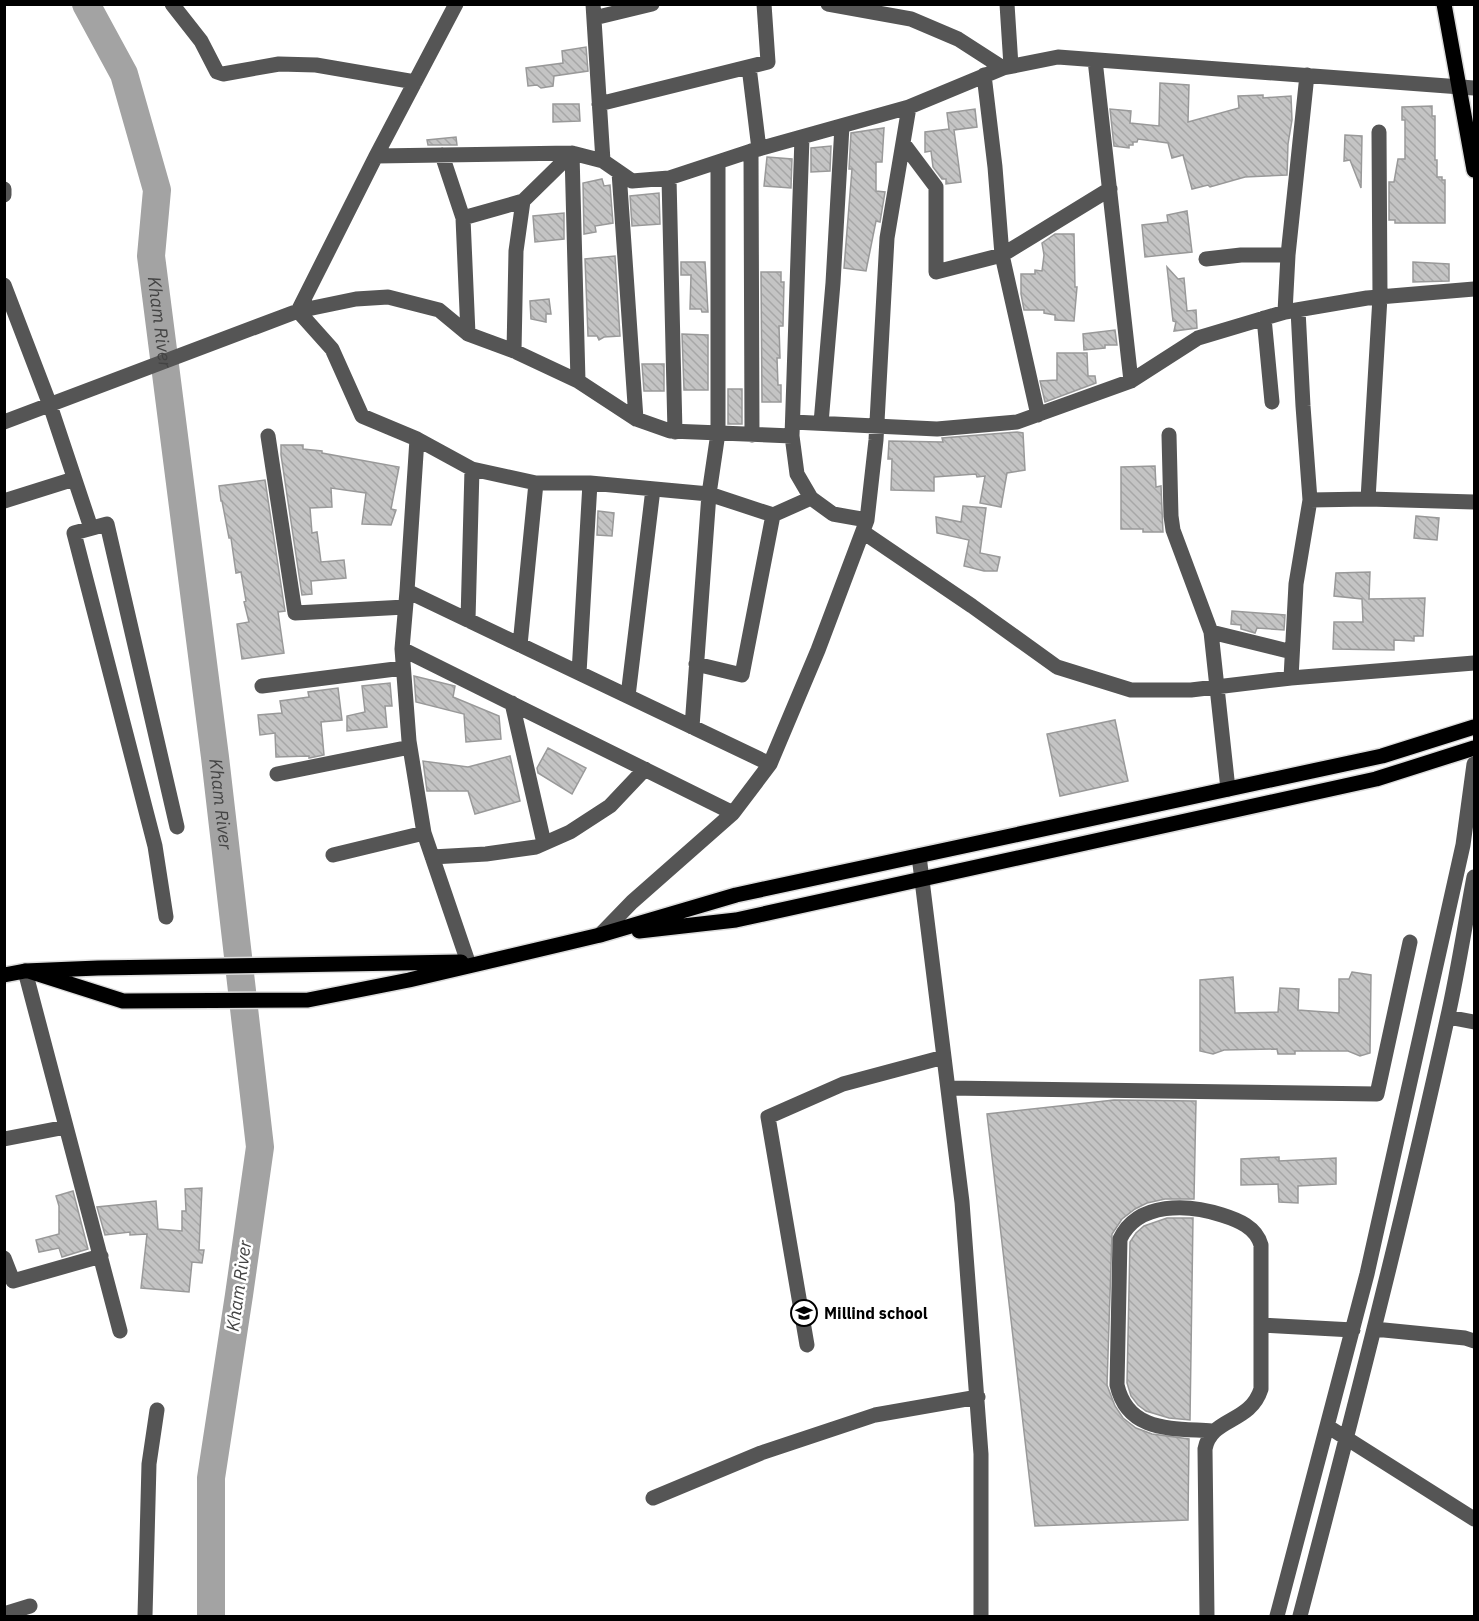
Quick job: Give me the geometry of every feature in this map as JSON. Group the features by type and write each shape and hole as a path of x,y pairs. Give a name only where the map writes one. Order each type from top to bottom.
{"main road":[{"path":"1444,4 1467,87 1474,170"},
{"path":"27,971 123,1001 302,1000 410,981 600,935 736,895 1382,756 1474,727"},
{"path":"600,935 736,921 1376,779 1474,748"},
{"path":"4,975 27,971 182,966 494,960"}],"street":[{"path":"171,4 201,41 217,72 222,74 279,64 316,65 415,82"},
{"path":"298,311 456,4"},
{"path":"603,161 593,11 652,4"},
{"path":"599,104 768,62 764,4"},
{"path":"828,4 913,12 1007,67"},
{"path":"1007,4 1007,67"},
{"path":"376,156 572,153 603,161 632,181 669,177 755,150 909,107 1007,67 1058,57 1467,87"},
{"path":"1095,60 1131,381"},
{"path":"749,67 755,150 752,435"},
{"path":"984,75 1002,255 1038,415"},
{"path":"1291,678 1296,585 1310,500 1303,406 1291,311 1287,255 1307,75"},
{"path":"600,935 632,902 733,813 770,764 818,650 865,526 877,425 887,237 909,107"},
{"path":"821,423 833,283 842,126"},
{"path":"1368,499 1380,297 1379,132"},
{"path":"802,137 792,429 797,474 811,498 833,514 865,526 1057,667 1131,690 1191,690 1291,678 1474,663"},
{"path":"903,143 936,187 936,272 1002,255 1110,189"},
{"path":"463,218 523,201 572,153"},
{"path":"572,153 578,381"},
{"path":"442,155 463,218 468,334"},
{"path":"692,727 709,494 718,433 718,162"},
{"path":"619,172 636,419"},
{"path":"669,177 675,432"},
{"path":"4,189 4,195"},
{"path":"514,351 516,251 523,201"},
{"path":"1206,259 1241,255 1287,255"},
{"path":"4,422 298,311 356,299 388,297 439,310 468,334 514,351 578,381 636,419 675,432 752,435 821,423 937,429 1017,422 1131,381 1198,338 1264,318 1291,311 1380,297 1474,289"},
{"path":"6,292 50,405 91,528"},
{"path":"298,311 332,348 362,416 417,439 472,468 536,483 590,483 709,494 773,515 811,498"},
{"path":"1264,318 1272,402"},
{"path":"1169,435 1173,530 1211,632 1228,789"},
{"path":"268,436 295,613 405,607"},
{"path":"417,439 402,649 410,747 424,833 468,962"},
{"path":"468,620 472,468"},
{"path":"4,501 74,479"},
{"path":"520,645 536,483"},
{"path":"579,673 590,483"},
{"path":"628,696 653,489"},
{"path":"1310,500 1474,502"},
{"path":"696,664 742,675 773,515"},
{"path":"166,917 154,846 74,533 107,524 177,827"},
{"path":"407,591 770,764"},
{"path":"1211,632 1293,652"},
{"path":"402,649 733,813"},
{"path":"262,686 403,668"},
{"path":"512,703 544,843"},
{"path":"277,774 410,747"},
{"path":"1277,1617 1370,1263 1463,844 1474,764"},
{"path":"432,857 486,854 536,847 570,831 610,806 645,770"},
{"path":"333,855 424,833"},
{"path":"919,856 962,1202 978,1397 981,1454 981,1617"},
{"path":"1300,1617 1347,1439 1448,1017 1474,877"},
{"path":"948,1088 1377,1094 1410,942"},
{"path":"27,971 120,1330"},
{"path":"1448,1017 1474,1022"},
{"path":"807,1345 768,1117 843,1084 944,1057"},
{"path":"4,1139 66,1126"},
{"path":"1207,1617 1205,1449 1207,1438 1212,1431 1244,1413 1258,1398 1262,1381 1261,1245 1250,1228 1233,1219 1196,1208 1181,1206 1168,1208 1147,1215 1124,1230 1120,1239 1117,1385 1121,1400 1141,1421 1152,1425 1212,1431"},
{"path":"4,1258 13,1281 101,1256"},
{"path":"1261,1325 1353,1330"},
{"path":"1374,1329 1465,1338 1474,1341"},
{"path":"653,1498 761,1453 875,1415 978,1397"},
{"path":"145,1617 148,1464 157,1410"},
{"path":"1327,1426 1474,1519"},
{"path":"4,1614 30,1606"}],"building":[{"path":"586,47 588,71 554,76 553,86 541,88 537,85 528,86 526,68 563,63 562,51"},
{"path":"1160,83 1189,85 1188,122 1239,108 1238,96 1263,95 1263,98 1291,96 1292,120 1288,144 1287,175 1245,177 1210,187 1208,185 1192,189 1183,155 1172,158 1168,143 1138,139 1137,142 1133,142 1133,145 1129,145 1129,148 1114,146 1110,109 1131,111 1130,123 1159,126"},
{"path":"553,104 579,104 580,121 553,122"},
{"path":"1432,106 1432,116 1435,116 1437,177 1445,180 1445,223 1395,223 1395,220 1389,220 1389,182 1394,182 1398,159 1405,159 1405,120 1402,120 1402,107"},
{"path":"975,109 977,127 954,130 961,182 946,184 946,179 942,179 933,167 931,151 925,152 925,132 949,129 947,113"},
{"path":"884,128 882,162 876,162 876,191 885,192 880,222 876,221 866,271 844,268 852,169 849,169 851,133"},
{"path":"1345,135 1362,136 1361,188 1350,160 1344,161"},
{"path":"456,137 457,145 428,145 427,140"},
{"path":"831,146 830,171 811,172 811,148"},
{"path":"767,157 792,159 791,188 764,186"},
{"path":"602,179 604,186 610,185 613,223 595,226 596,232 584,234 583,183"},
{"path":"659,193 660,224 632,226 630,196"},
{"path":"1187,211 1192,252 1145,257 1142,225 1168,222 1167,215"},
{"path":"564,213 564,239 535,242 533,216"},
{"path":"1055,234 1074,234 1075,287 1077,287 1074,321 1055,320 1055,315 1044,313 1044,310 1024,310 1021,274 1035,274 1035,270 1042,271 1044,255 1042,243"},
{"path":"615,256 620,336 604,337 599,340 597,336 588,336 585,259"},
{"path":"681,262 705,262 708,312 702,312 701,309 690,309 691,275 681,275"},
{"path":"1413,262 1449,264 1449,281 1413,282"},
{"path":"1167,267 1178,279 1184,278 1187,311 1196,310 1197,328 1174,331 1176,322 1173,321"},
{"path":"761,272 781,272 781,282 784,282 783,326 779,326 780,358 777,358 781,402 762,402"},
{"path":"549,299 551,314 546,314 546,322 531,319 530,301"},
{"path":"1115,330 1117,345 1084,350 1083,334"},
{"path":"682,334 708,335 708,390 684,390"},
{"path":"1057,353 1087,353 1088,376 1095,376 1096,383 1045,402 1040,381 1057,380"},
{"path":"642,364 664,364 664,391 644,391"},
{"path":"728,389 742,389 742,424 728,424"},
{"path":"1023,433 1025,470 1007,473 1001,507 980,503 985,476 977,477 976,474 934,477 934,491 891,490 892,459 888,459 889,441 943,442 942,438"},
{"path":"281,445 303,445 303,449 399,467 391,509 396,510 391,525 362,524 366,493 331,488 332,507 310,508 312,533 317,532 321,562 344,560 346,578 311,581 312,594 302,595"},
{"path":"1155,466 1156,487 1161,486 1163,532 1121,529 1121,467"},
{"path":"265,480 285,611 278,612 284,653 242,659 237,624 249,622 241,572 236,573 231,538 229,538 219,486"},
{"path":"963,506 986,508 980,553 1000,557 997,571 984,571 964,566 969,540 937,533 936,517 961,522"},
{"path":"598,511 614,513 612,536 597,535"},
{"path":"1416,516 1439,518 1437,540 1414,538"},
{"path":"1370,572 1369,599 1425,598 1423,636 1414,636 1414,641 1394,640 1394,650 1333,649 1334,622 1363,622 1362,599 1334,596 1336,573"},
{"path":"1232,611 1285,615 1284,630 1257,628 1255,633 1241,629 1241,625 1231,624"},
{"path":"414,676 455,686 453,697 499,716 501,739 466,742 464,714 416,702"},
{"path":"390,683 392,706 385,706 387,727 347,731 347,716 365,712 362,686"},
{"path":"338,688 342,720 321,722 324,755 309,758 309,756 276,757 275,733 260,735 258,715 282,713 280,701 309,697 308,692"},
{"path":"1115,720 1128,781 1060,796 1047,734"},
{"path":"548,748 586,768 572,794 538,773 537,768"},
{"path":"510,756 520,801 475,814 468,791 427,791 423,761 468,767"},
{"path":"1352,972 1371,975 1370,1053 1360,1056 1348,1051 1295,1051 1295,1054 1278,1054 1277,1049 1224,1050 1213,1054 1200,1051 1200,980 1233,977 1235,1013 1278,1012 1280,988 1299,989 1298,1010 1339,1013 1339,979 1349,979"},
{"path":"1114,1100 1196,1101 1194,1199 1165,1199 1147,1203 1122,1219 1112,1234 1107,1385 1115,1406 1123,1418 1136,1428 1152,1434 1189,1439 1188,1520 1035,1526 987,1114"},
{"path":"1279,1157 1279,1161 1336,1158 1336,1184 1298,1186 1298,1203 1279,1202 1278,1184 1241,1185 1241,1159"},
{"path":"202,1188 199,1250 204,1250 202,1263 192,1262 189,1292 141,1288 147,1234 130,1235 130,1232 105,1235 97,1207 156,1201 158,1229 182,1231 182,1211 186,1211 185,1189"},
{"path":"73,1191 88,1249 62,1257 59,1248 39,1252 36,1240 59,1234 59,1206 56,1196"},
{"path":"1167,1218 1193,1218 1190,1420 1169,1418 1146,1411 1131,1396 1127,1383 1130,1242 1144,1226"}],"waterway":[{"name":"Kham River","path":"86,4 124,74 157,190 151,256 215,757 260,1147 211,1478 211,1616"}],"place":[{"name":"Millind school","path":"804,1313"}]}
